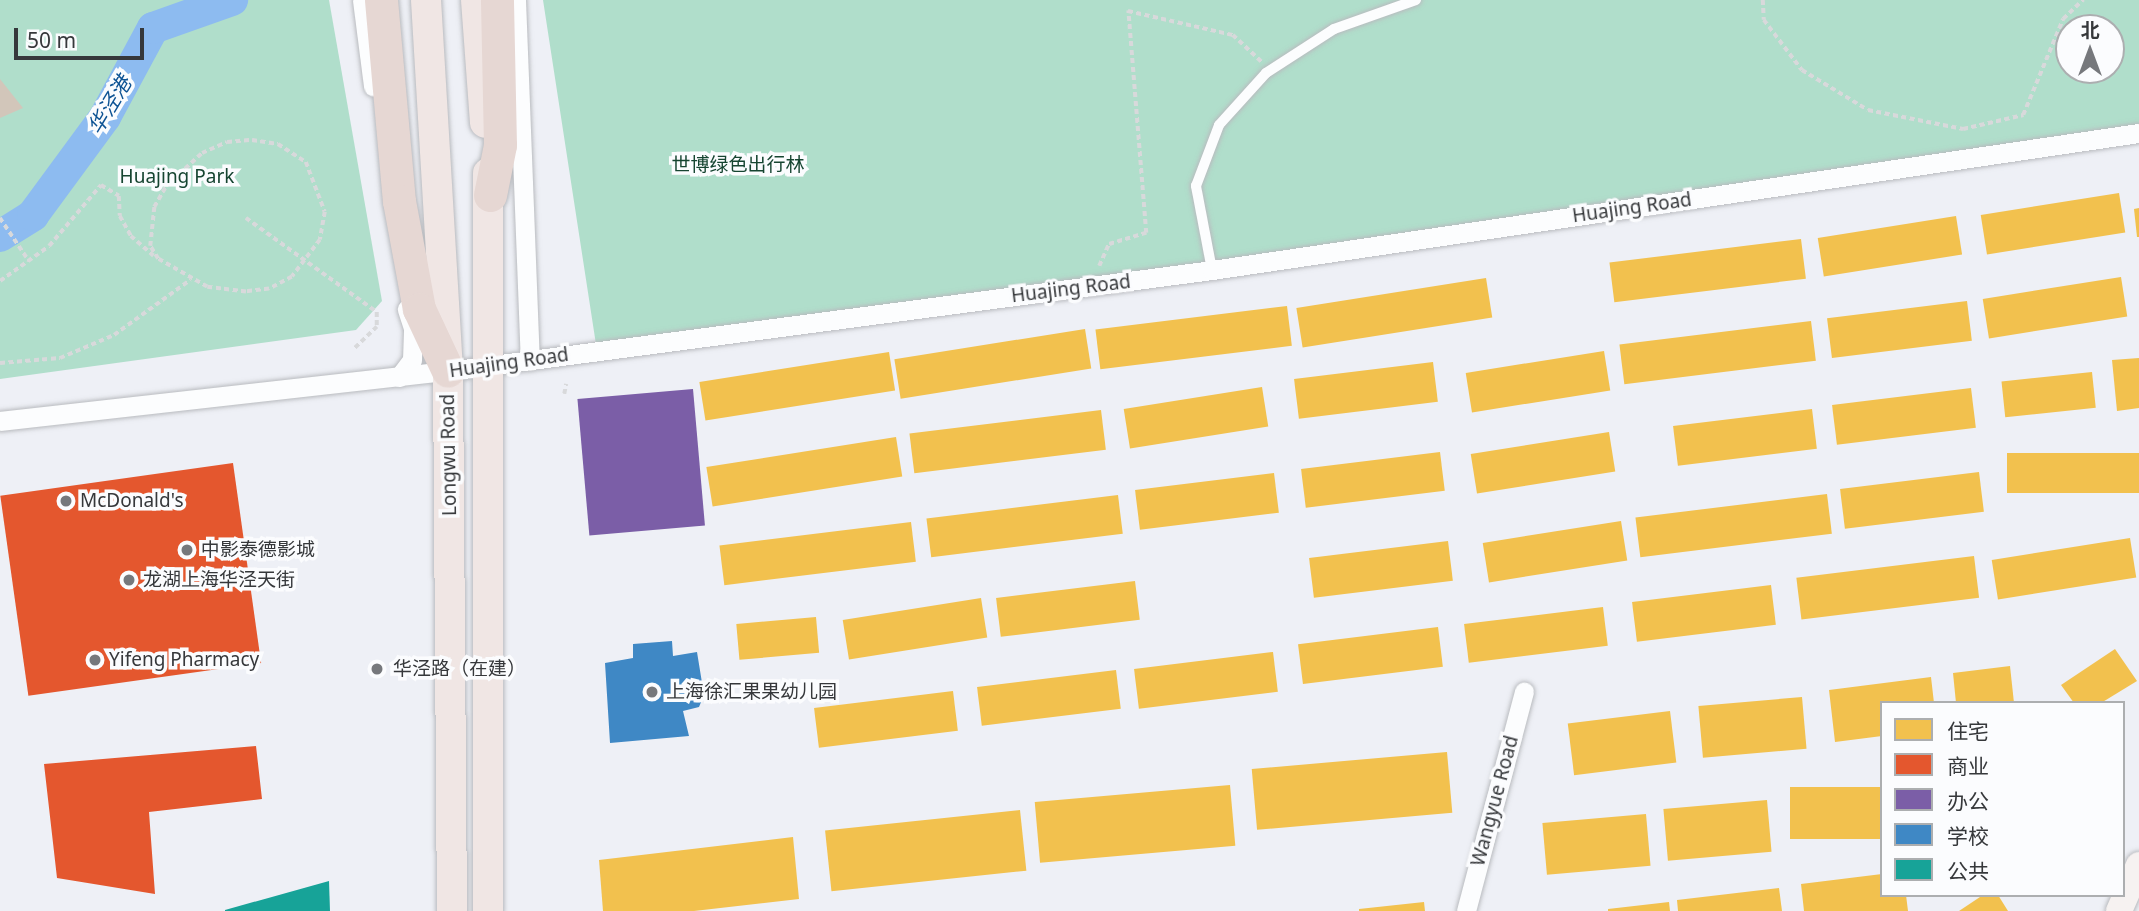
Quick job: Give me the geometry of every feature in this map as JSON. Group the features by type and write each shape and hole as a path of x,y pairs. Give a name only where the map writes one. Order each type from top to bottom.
{"highway":[{"path":"490,195 500,145 497,0"},
{"path":"375,1 399,201 419,309 448,372"}],"main road":[{"name":"Longwu Road","path":"426,0 448,372 452,911"},
{"name":"Longwu Road","path":"477,0 490,195 488,911"},
{"path":"2119,911 2139,865"}],"street":[{"path":"516,0 530,360"},
{"path":"375,1 402,291 413,328 412,360 399,377"},
{"name":"Huajing Road","path":"0,421 448,372 1212,271 2139,133"},
{"name":"Wangyue Road","path":"1466,911 1524,692"}],"lane":[{"path":"1212,271 1196,186 1219,125 1272,70 1334,29 1416,0"}],"path":[{"path":"1763,0 1764,20 1802,70 1868,110 1963,129 2023,115 2063,19 2082,0"},
{"path":"1091,286 1109,243 1146,233 1128,11 1233,35 1272,70"},
{"path":"0,281 29,261 69,226 101,185 119,196 120,216 131,236 158,259 190,280 207,287 246,292 269,289 292,277 320,240 325,212 317,184 306,162 278,144 251,140 227,142 202,153 166,186 148,228 150,246 158,259"},
{"path":"0,218 29,261"},
{"path":"246,218 377,312 377,327 354,349"},
{"path":"0,363 60,358 114,335 190,280"},
{"path":"564,394 566,383"}],"green space":[{"name":"Huajing Park","path":"0,0 329,0 382,301 356,330 0,379"},
{"name":"世博绿色出行林","path":"543,0 2139,0 2139,131 597,351"}],"building: 住宅":[{"path":"2119,193 2125,233 1987,254 1981,215"},
{"path":"2139,208 2139,237 2137,237 2134,209"},
{"path":"1956,216 1962,255 1824,276 1818,238"},
{"path":"1801,239 1806,279 1614,302 1609,263"},
{"path":"2121,277 2127,317 1989,338 1983,299"},
{"path":"1486,278 1492,318 1303,348 1296,308"},
{"path":"1967,301 1972,341 1832,358 1827,318"},
{"path":"1287,306 1292,346 1100,369 1095,330"},
{"path":"1811,321 1816,361 1624,384 1619,345"},
{"path":"1085,329 1091,369 901,399 894,359"},
{"path":"1604,351 1610,391 1472,412 1466,373"},
{"path":"889,352 895,391 705,421 699,382"},
{"path":"2139,358 2139,408 2117,411 2112,360"},
{"path":"1433,362 1438,402 1299,419 1294,379"},
{"path":"2092,372 2096,408 2005,417 2001,382"},
{"path":"1262,387 1268,427 1130,448 1124,409"},
{"path":"1971,388 1976,428 1837,445 1832,405"},
{"path":"1812,409 1817,449 1678,466 1673,426"},
{"path":"1101,410 1106,450 914,473 909,434"},
{"path":"1609,432 1615,472 1477,493 1471,454"},
{"path":"896,437 902,477 713,507 706,467"},
{"path":"1440,452 1445,491 1306,508 1301,469"},
{"path":"2007,453 2139,453 2139,493 2007,493"},
{"path":"1979,472 1984,512 1845,529 1840,489"},
{"path":"1274,473 1279,513 1140,530 1135,490"},
{"path":"1827,494 1832,534 1640,557 1635,518"},
{"path":"1118,495 1123,534 931,557 926,519"},
{"path":"1621,521 1627,561 1489,582 1483,543"},
{"path":"911,522 916,562 724,585 719,546"},
{"path":"2130,538 2136,578 1998,599 1992,560"},
{"path":"1448,541 1453,581 1314,598 1309,558"},
{"path":"1974,556 1979,598 1801,620 1796,578"},
{"path":"1135,581 1140,620 1001,637 996,598"},
{"path":"1771,585 1776,625 1637,642 1632,602"},
{"path":"981,598 987,638 849,659 843,620"},
{"path":"1603,607 1608,646 1469,663 1464,624"},
{"path":"816,617 819,653 739,660 736,624"},
{"path":"1438,627 1443,667 1303,684 1298,644"},
{"path":"2115,649 2137,681 2104,701 2073,701 2061,685"},
{"path":"1273,652 1278,692 1139,709 1134,669"},
{"path":"2010,666 2014,701 1956,701 1953,673"},
{"path":"1116,670 1121,709 982,726 977,687"},
{"path":"1931,677 1934,701 1880,701 1880,736 1835,742 1829,690"},
{"path":"953,691 958,731 819,748 814,708"},
{"path":"1802,697 1807,749 1703,758 1698,706"},
{"path":"1670,711 1676,763 1574,775 1568,724"},
{"path":"1447,752 1452,813 1257,830 1252,769"},
{"path":"1230,785 1235,846 1040,863 1035,802"},
{"path":"1790,787 1880,787 1880,839 1790,839"},
{"path":"1767,800 1772,852 1668,861 1663,809"},
{"path":"1020,810 1026,871 831,891 825,830"},
{"path":"1646,814 1651,866 1547,875 1542,823"},
{"path":"793,837 799,899 694,911 603,911 599,860"},
{"path":"1880,874 1880,897 1906,897 1908,911 1804,911 1801,884"},
{"path":"1779,888 1782,911 1678,911 1677,900"},
{"path":"1980,897 1999,897 2008,911 1959,911"},
{"path":"1424,902 1425,911 1359,911 1359,909"},
{"path":"1669,902 1670,911 1608,911 1608,909"}],"building: 商业":[{"name":"龙湖上海华泾天街","path":"233,463 261,663 28,696 0,496"},
{"path":"256,746 262,799 149,812 155,894 57,878 44,764"}],"building: 办公":[{"path":"693,389 705,525 589,536 577,399"}],"building: 学校":[{"path":"672,641 673,656 697,652 704,695 699,707 683,711 689,736 610,743 605,663 633,658 633,644"}],"building: 公共":[{"path":"329,881 330,911 225,911 225,910"}],"building: 其他":[{"path":"0,79 23,108 0,118"}],"waterway":[{"name":"华泾港","path":"0,236 33,215 105,117 153,28 232,0"}],"place":[{"name":"McDonald's","path":"66,501"},
{"name":"中影泰德影城","path":"187,550"},
{"name":"龙湖上海华泾天街","path":"129,580"},
{"name":"Yifeng Pharmacy","path":"95,660"},
{"name":"华泾路（在建）","path":"377,669"},
{"name":"上海徐汇果果幼儿园","path":"652,692"}]}
